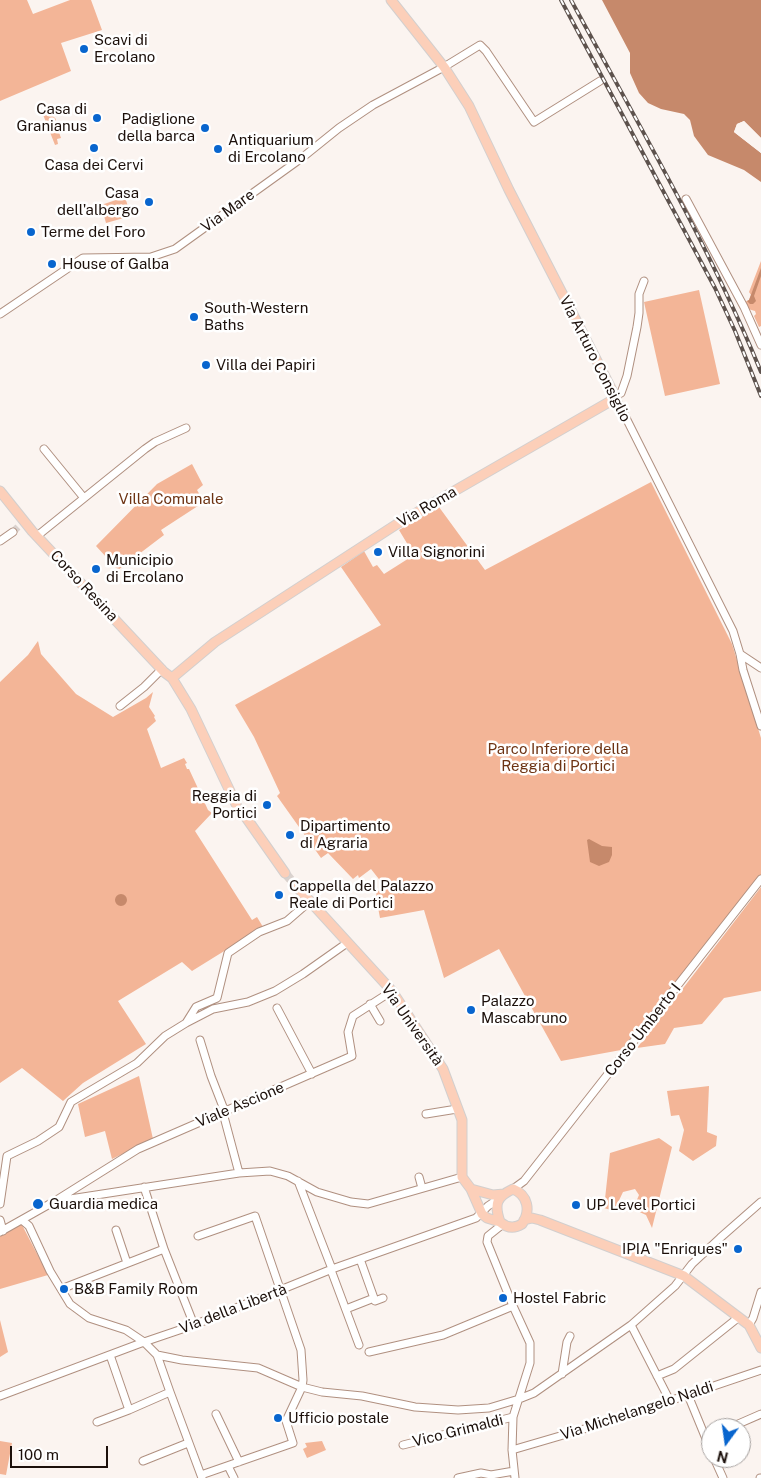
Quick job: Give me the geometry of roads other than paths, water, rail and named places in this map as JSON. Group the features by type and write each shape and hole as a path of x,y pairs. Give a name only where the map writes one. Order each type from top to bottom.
{"main road":[{"path":"392,0 444,67"},
{"name":"Via Arturo Consiglio","path":"444,67 469,106 509,190 616,397"},
{"name":"Via Roma","path":"172,678 216,642 397,524 616,397"},
{"name":"Corso Resina","path":"0,491 37,536 172,678"},
{"path":"172,678 191,709 236,804"},
{"path":"245,816 284,873"},
{"name":"Via Università","path":"297,887 392,991 443,1069 462,1120 462,1177"},
{"path":"462,1177 471,1189 482,1214 487,1218 514,1227 522,1224 527,1203 517,1192 500,1197 471,1189"},
{"path":"500,1197 501,1223"},
{"path":"527,1208 540,1220"},
{"path":"524,1220 532,1218 540,1220 684,1276 748,1325 761,1348"}],"street":[{"name":"Via Mare","path":"0,314 83,258 151,257 175,249 373,105 444,67 480,45 534,122 600,81"},
{"path":"686,199 744,307 761,345"},
{"path":"616,397 624,388 627,376 637,327 639,294 644,280"},
{"name":"Via Arturo Consiglio","path":"616,397 730,624 761,726"},
{"path":"37,536 154,442 186,428"},
{"path":"44,449 84,498"},
{"path":"0,541 13,532"},
{"path":"740,654 760,668"},
{"path":"743,670 750,666 760,668"},
{"path":"120,706 144,687 162,669"},
{"name":"Corso Umberto I","path":"517,1192 761,879"},
{"path":"186,1023 196,1007 217,998 228,953 259,932 288,921 310,901"},
{"path":"0,1204 7,1156 38,1141 59,1127 71,1102 137,1063 165,1036 186,1023 213,1009 248,1002 275,991 347,943"},
{"name":"Viale Ascione","path":"1,1231 55,1201 138,1149 352,1056 348,1032 353,1016 392,991"},
{"path":"370,1004 380,1021"},
{"path":"277,1008 312,1074"},
{"path":"200,1040 224,1112 239,1173"},
{"path":"426,1114 457,1109"},
{"path":"55,1201 239,1173 270,1171 297,1180 316,1192 351,1202 368,1204 462,1177"},
{"path":"419,1176 422,1188"},
{"path":"297,1180 359,1345"},
{"path":"144,1187 164,1249 194,1325"},
{"name":"Via della Libertà","path":"0,1396 194,1325 360,1259 476,1218 500,1197"},
{"path":"157,1355 182,1360 258,1368 302,1387 322,1392 362,1396 415,1407 458,1410 489,1408 518,1400 534,1393 631,1325 684,1276 692,1264 761,1202"},
{"path":"22,1220 29,1226 50,1270 70,1304 89,1318 126,1330 144,1342 157,1355 202,1476 293,1443 286,1420 302,1387 303,1380 301,1350 255,1216 198,1236"},
{"path":"0,1220 1,1231"},
{"path":"458,1478 481,1474 514,1475 512,1450 513,1416 530,1363 530,1343 486,1242 488,1236 501,1223"},
{"path":"116,1230 127,1263"},
{"path":"61,1289 164,1249"},
{"path":"360,1259 375,1301 383,1298"},
{"path":"748,1325 758,1315 761,1292"},
{"path":"346,1309 374,1298"},
{"path":"369,1352 443,1335 513,1306"},
{"path":"657,1376 674,1369 739,1317"},
{"path":"631,1325 670,1401"},
{"path":"562,1374 567,1342 570,1336"},
{"path":"110,1355 129,1410"},
{"name":"Via Michelangelo Naldi","path":"512,1450 601,1424 761,1370"},
{"path":"97,1422 170,1392"},
{"path":"688,1395 701,1422"},
{"path":"216,1414 239,1462"},
{"name":"Vico Grimaldi","path":"403,1445 513,1416"},
{"path":"143,1460 188,1442"},
{"path":"228,1466 234,1478"}],"tunnel":[{"path":"13,532 24,521"},
{"path":"236,804 245,816"},
{"path":"285,873 297,887"}],"railway":[{"path":"561,0 715,288 735,331 761,396"},
{"path":"571,0 695,230 761,372"}],"place":[{"name":"Scavi di Ercolano","path":"84,49"},
{"name":"Casa di Granianus","path":"97,118"},
{"name":"Padiglione della barca","path":"205,128"},
{"name":"Casa dei Cervi","path":"94,148"},
{"name":"Antiquarium di Ercolano","path":"218,149"},
{"name":"Casa dell'albergo","path":"149,202"},
{"name":"Terme del Foro","path":"31,232"},
{"name":"House of Galba","path":"52,264"},
{"name":"South-Western Baths","path":"194,317"},
{"name":"Villa dei Papiri","path":"206,365"},
{"name":"Villa Signorini","path":"378,552"},
{"name":"Municipio di Ercolano","path":"96,569"},
{"name":"Reggia di Portici","path":"267,805"},
{"name":"Dipartimento di Agraria","path":"290,835"},
{"name":"Cappella del Palazzo Reale di Portici","path":"279,895"},
{"name":"Palazzo Mascabruno","path":"471,1010"},
{"name":"Guardia medica","path":"38,1204"},
{"name":"UP Level Portici","path":"576,1205"},
{"name":"IPIA \"Enriques\"","path":"738,1249"},
{"name":"B&B Family Room","path":"64,1289"},
{"name":"Hostel Fabric","path":"503,1298"},
{"name":"Ufficio postale","path":"278,1418"}],"park label":[{"name":"Villa Comunale","path":"171,499"},
{"name":"Parco Inferiore della Reggia di Portici","path":"558,758"}]}
